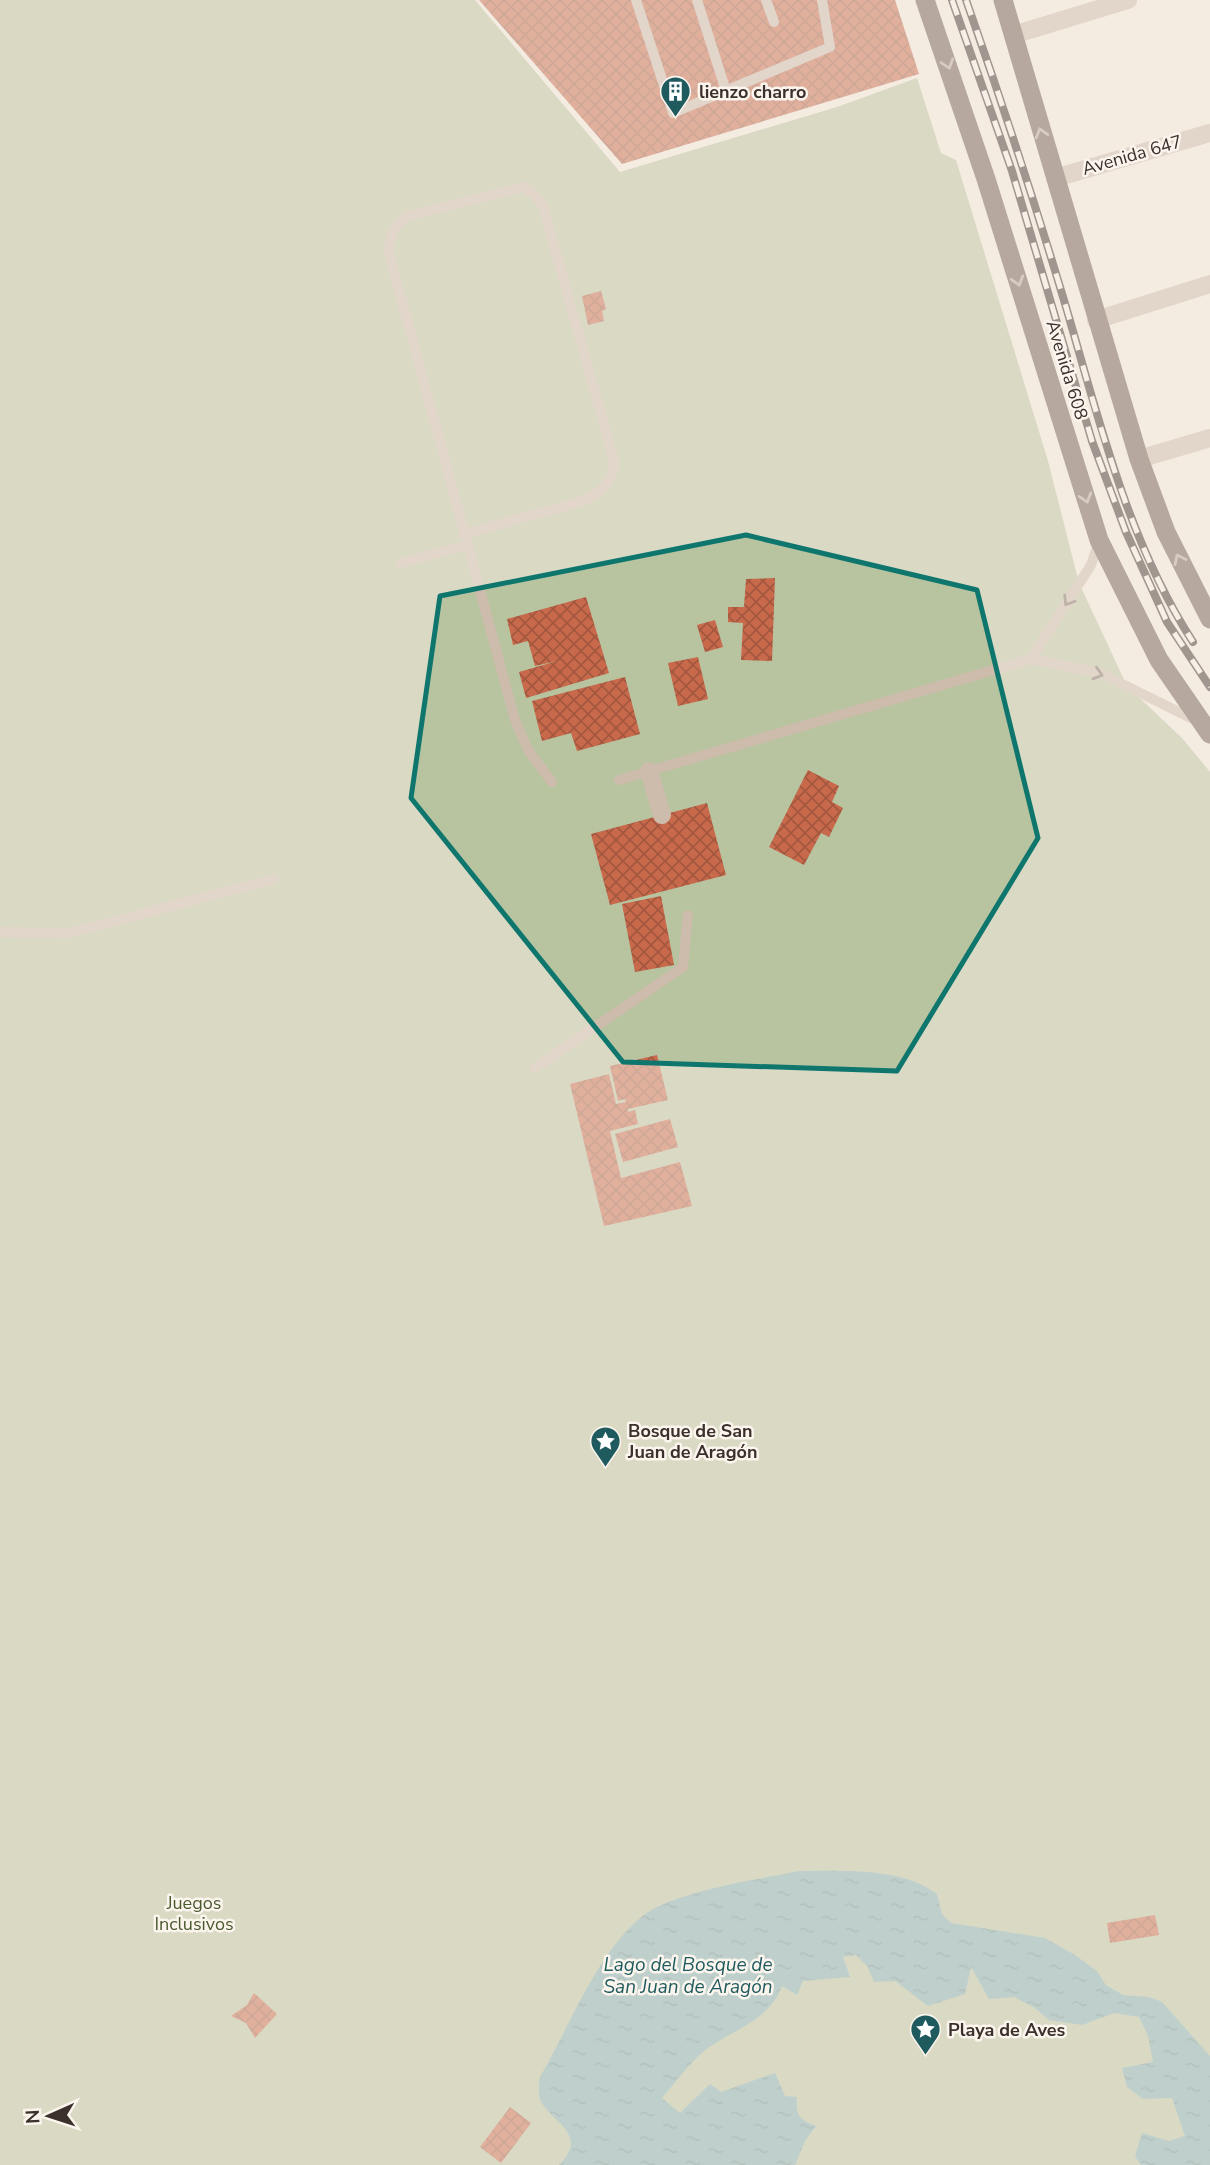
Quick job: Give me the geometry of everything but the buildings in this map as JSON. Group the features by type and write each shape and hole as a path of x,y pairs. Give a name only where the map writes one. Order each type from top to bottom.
{"highway":[{"name":"Avenida 608","path":"925,0 986,179 1099,540 1159,660 1206,729"},
{"path":"1003,0 1139,460 1166,532 1203,595 1210,619"}],"street":[{"path":"1013,35 1128,0"},
{"name":"Avenida 647","path":"1055,178 1210,133"},
{"path":"1096,320 1210,284"},
{"path":"1139,460 1210,438"},
{"path":"649,771 662,815"}],"lane":[{"path":"636,0 673,113 831,47 822,0"},
{"path":"697,0 726,91"},
{"path":"766,0 774,22"},
{"path":"401,563 466,539 583,501 600,493 611,481 615,464 543,206 534,194 523,187 408,216 397,223 390,235 389,253 466,539 515,720 528,750 552,782"},
{"path":"1031,659 1091,565 1099,540"},
{"path":"619,780 1031,659 1100,673 1206,729"},
{"path":"0,932 69,933 274,879"},
{"path":"535,1068 683,967 688,915"}],"highlighted area":[{"path":"746,535 977,590 1038,838 897,1071 623,1062 411,798 440,596"}],"green space":[{"name":"Bosque de San Juan de Aragón","path":"0,0 475,0 620,172 837,107 917,78 941,153 956,160 1048,461 1079,583 1127,686 1182,738 1210,772 1210,2165 0,2165"}],"water":[{"name":"Lago del Bosque de San Juan de Aragón","path":"799,1871 871,1872 906,1879 937,1894 942,1914 951,1923 1045,1938 1097,1971 1106,1985 1123,1995 1149,1997 1162,2002 1210,2056 1210,2165 1141,2165 1135,2156 1142,2133 1169,2141 1185,2136 1172,2098 1143,2099 1127,2087 1122,2068 1153,2062 1148,2036 1139,2017 1114,2013 1082,2025 1049,2020 1035,2008 1014,1997 989,1999 971,1967 965,1994 928,2006 895,1981 874,1982 867,1966 856,1955 843,1957 850,1977 803,1981 797,1995 782,1986 768,2008 703,2052 662,2098 680,2113 710,2084 721,2092 775,2073 785,2096 797,2097 800,2116 816,2126 805,2141 795,2165 559,2165 571,2147 570,2139 568,2132 541,2102 540,2077 612,1948 644,1915 676,1899 718,1887"}],"railway":[{"path":"952,0 1012,171 1092,441 1126,532 1167,622 1210,687"},
{"path":"966,0 1030,191 1104,436 1133,522 1170,604 1193,642"}],"place":[{"name":"lienzo charro","path":"676,119"},
{"name":"Bosque de San Juan de Aragón","path":"605,1468"},
{"name":"Playa de Aves","path":"925,2057"}],"park label":[{"name":"Juegos Inclusivos","path":"194,1913"}]}
